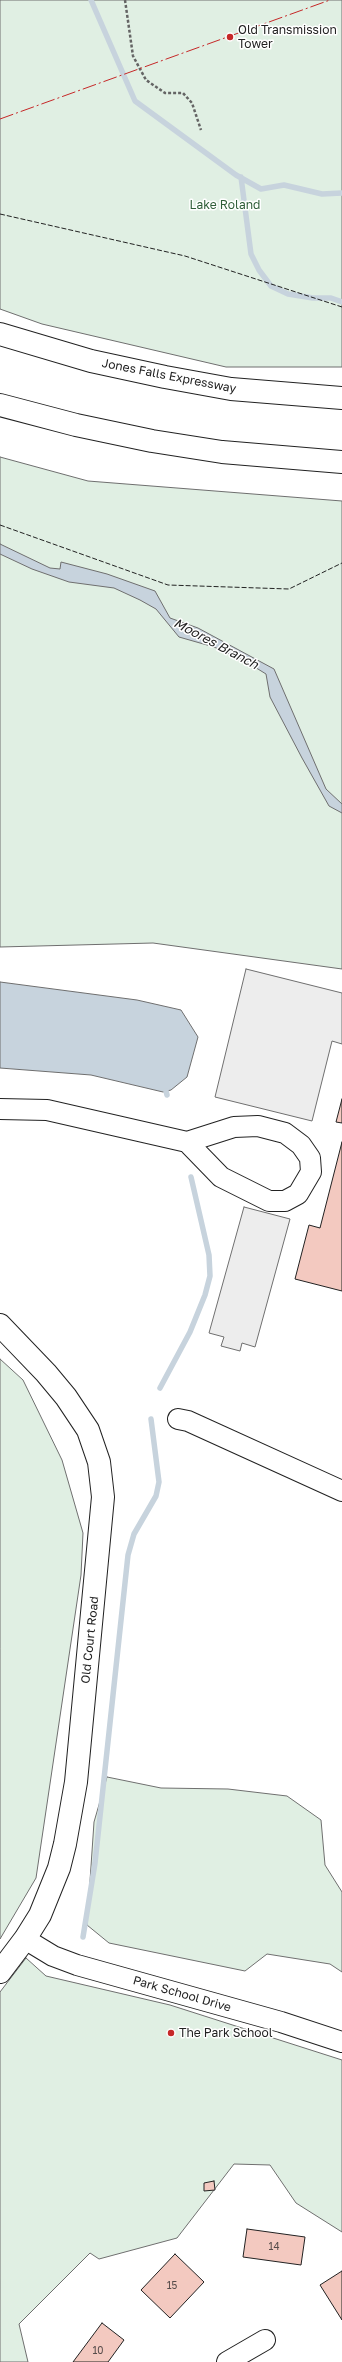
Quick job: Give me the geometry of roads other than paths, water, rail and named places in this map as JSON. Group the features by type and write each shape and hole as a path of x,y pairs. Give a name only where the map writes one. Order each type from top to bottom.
{"main road":[{"name":"Jones Falls Expressway","path":"0,334 91,361 165,377 231,389 342,398"},
{"path":"0,405 76,425 152,441 222,452 342,462"},
{"name":"Old Court Road","path":"0,1325 46,1373 66,1397 88,1430 99,1462 103,1498 77,1774 71,1818 59,1868 50,1892 25,1939 0,1972"}],"street":[{"path":"0,1109 48,1110 187,1142 234,1127 258,1126 285,1133 301,1145 310,1158 311,1172 298,1194 285,1201 270,1201 221,1177 187,1142"},
{"path":"178,1419 188,1421 342,1491"},
{"name":"Park School Drive","path":"25,1939 53,1956 77,1965 281,2022 342,2042"},
{"path":"227,2362 265,2340"}],"water":[{"name":"Moores Branch","path":"0,544 50,568 60,569 61,562 107,574 155,591 170,618 198,628 274,669 326,789 342,804 342,813 329,806 302,758 270,697 266,674 245,661 214,647 179,637 156,609 140,600 114,588 69,582 32,569 0,554"},
{"path":"0,982 137,1000 181,1010 198,1037 187,1077 171,1090 163,1092 91,1075 0,1068"}],"waterway":[{"path":"91,0 135,101 236,175 261,189 284,185 322,194 342,193"},
{"path":"241,177 251,254 259,270 271,286 288,294 313,298 331,298 342,302"},
{"path":"166,1091 167,1095"},
{"path":"160,1388 190,1332 205,1295 210,1276 209,1255 191,1177"},
{"path":"83,1937 95,1863 128,1555 134,1534 156,1496 159,1482 151,1419"}],"place":[{"name":"Old Transmission Tower","path":"230,37"},
{"name":"The Park School","path":"171,2033"}],"park label":[{"name":"Lake Roland","path":"225,205"}]}
